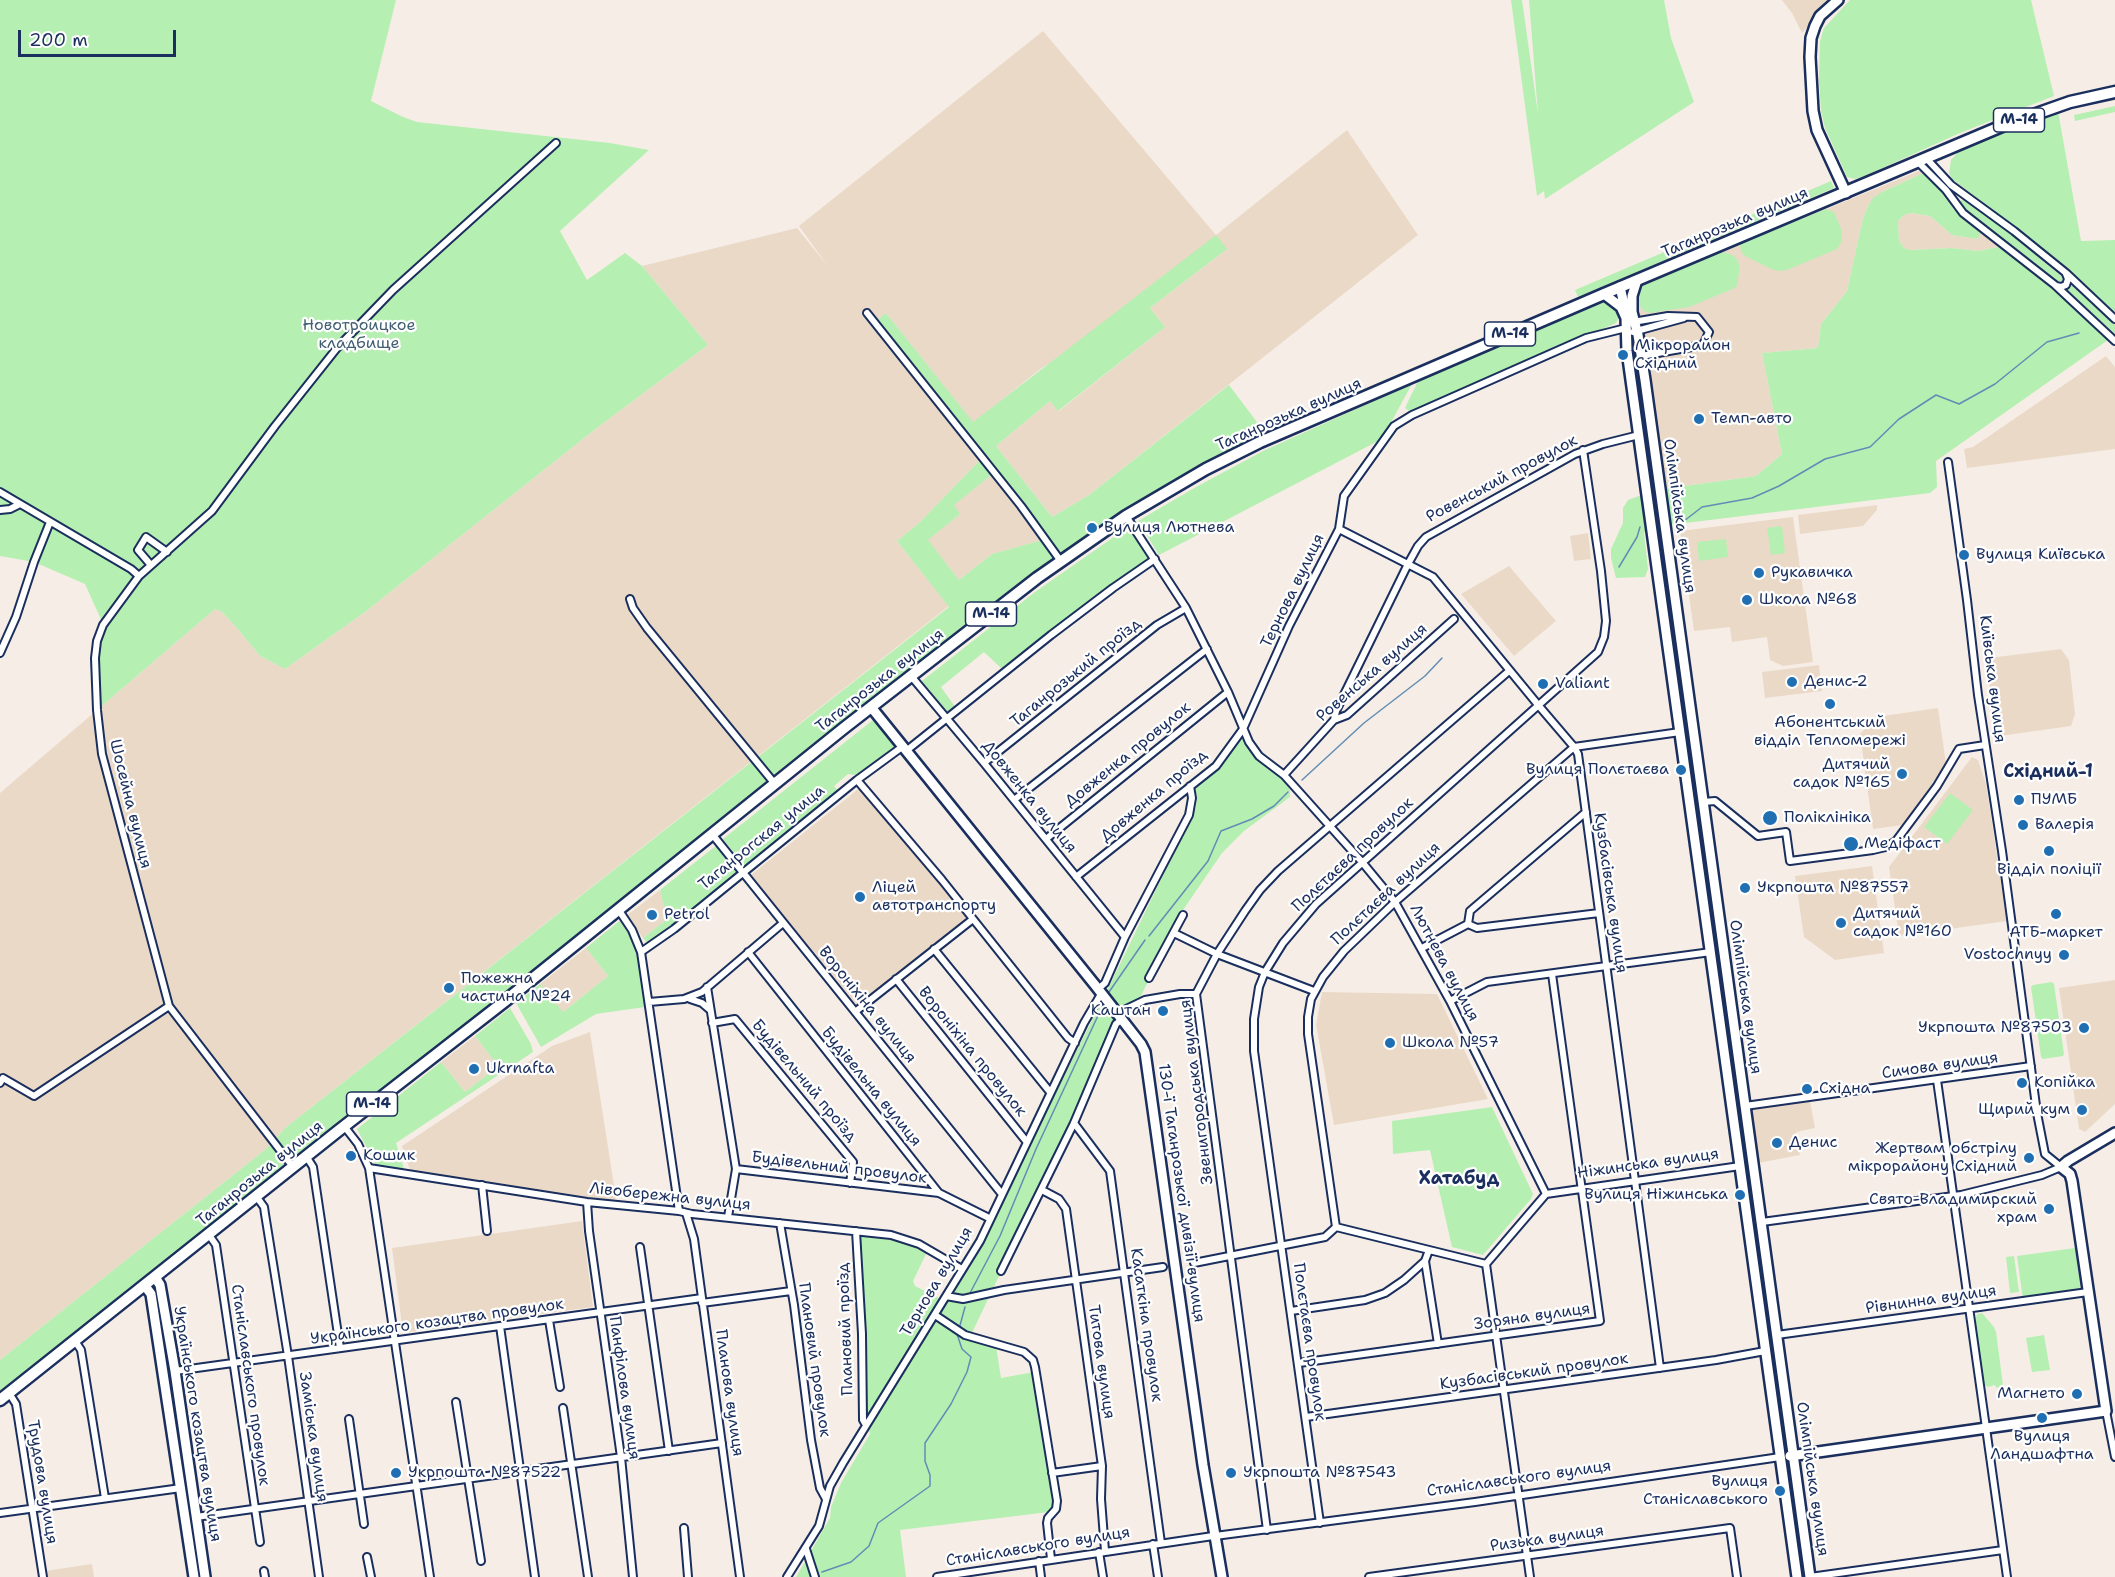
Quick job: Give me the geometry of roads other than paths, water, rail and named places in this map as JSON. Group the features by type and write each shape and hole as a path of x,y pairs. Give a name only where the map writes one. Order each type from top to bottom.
{"highway":[{"name":"М-14","path":"1922,160 2030,115 2070,102 2115,92"},
{"name":"Таганрозька вулиця","path":"0,1400 293,1167 309,1160 344,1126 498,1006 871,707 1060,560 1126,516 1206,469 1260,442 1922,160"}],"main road":[{"path":"1838,0 1820,16 1815,26 1811,38 1810,57 1813,111 1817,130 1846,193"},
{"name":"Олімпійська вулиця","path":"1637,280 1632,296 1630,324 1639,435 1797,1577"},
{"path":"1622,287 1630,324"},
{"path":"1604,294 1621,307 1630,324"},
{"name":"Олімпійська вулиця","path":"1630,324 1641,356 1810,1577"},
{"name":"Ровенський провулок","path":"1639,435 1652,434"},
{"name":"130-ї Таганрозької дивізії вулиця","path":"871,707 1100,992 1145,1052 1220,1577"},
{"path":"1680,732 1693,730"},
{"path":"2061,1167 2115,1132"},
{"name":"Ніжинська вулиця","path":"1740,1166 1754,1165"},
{"name":"Київська вулиця","path":"2061,1167 2070,1174 2072,1181 2106,1411"},
{"name":"Українського козацтва вулиця","path":"155,1277 160,1285 176,1371 205,1577"},
{"name":"Українського козацтва вулиця","path":"145,1286 151,1294 194,1577"},
{"name":"Станіславського вулиця","path":"1780,1457 2106,1411"}],"street":[{"name":"Шосейна вулиця","path":"293,1167 169,1006 102,754 97,710 95,657 97,641 103,624 139,576 212,511 337,348 393,290 556,143"},
{"path":"1922,160 2066,273 2115,319"},
{"path":"1922,160 1963,213 2055,285 2115,341"},
{"path":"2055,285 2061,287 2066,285 2068,279 2066,273"},
{"path":"867,313 1021,506 1060,560"},
{"path":"1630,324 1697,317 1709,332 1703,345 1641,356"},
{"name":"Тернова вулиця","path":"1243,729 1288,626 1339,529 1344,496 1395,426 1412,415 1586,338 1630,324"},
{"name":"Ровенський провулок","path":"1334,720 1336,711 1408,564 1418,546 1431,533 1583,450 1639,435"},
{"name":"Полєтаєва провулок","path":"1320,1522 1253,1035 1256,1003 1265,972 1283,943 1304,917 1362,862 1593,658 1602,645 1606,621 1583,450"},
{"name":"Київська вулиця","path":"1948,462 1985,745 2043,1149 2047,1158 2061,1167"},
{"path":"0,492 18,505 131,569 139,576"},
{"path":"0,510 18,505"},
{"name":"Лютнева вулиця","path":"1126,516 1186,608 1228,692 1249,742 1259,756 1284,775 1395,902 1450,1001 1546,1194"},
{"path":"0,653 16,617 50,522"},
{"name":"Кузбасівська вулиця","path":"1339,529 1433,577 1578,754 1660,1368"},
{"path":"150,564 138,550 146,537 167,552"},
{"name":"Таганрогская улица","path":"641,952 674,929 857,780 946,718 1113,588 1155,560"},
{"path":"630,599 633,608 647,628 775,784"},
{"name":"Таганрозький проїзд","path":"984,763 1158,625 1186,608"},
{"name":"Ровенська вулиця","path":"1284,775 1334,720 1347,715 1454,619"},
{"path":"1014,800 1207,649"},
{"name":"Звенигородська вулиця","path":"1267,1530 1196,994 1217,954 1260,890 1329,825 1509,671"},
{"name":"Довженка вулиця","path":"911,676 1125,937"},
{"name":"Довженка провулок","path":"1046,839 1228,692"},
{"name":"Довженка проїзд","path":"1077,877 1216,766 1243,729"},
{"path":"1574,747 1680,732"},
{"path":"1703,802 1715,801 1758,836 1786,832 1790,861 1873,850 1886,847 1896,841 1937,786 1959,749 1985,745"},
{"name":"Полєтаєва вулиця","path":"1336,1227 1308,1034 1308,1017 1314,991 1344,951 1395,902 1574,747"},
{"path":"857,780 1068,1038 1075,1043"},
{"name":"Тернова вулиця","path":"787,1577 806,1550 822,1519 825,1499 831,1486 980,1240 1026,1141 1105,983 1125,937 1189,815 1192,798 1190,786"},
{"path":"1468,924 1470,911 1586,812"},
{"name":"Вороніхіна вулиця","path":"712,834 1001,1193"},
{"name":"Планова вулиця","path":"618,909 632,930 641,952 683,1212 694,1239 740,1577"},
{"path":"1468,924 1477,928 1599,913"},
{"path":"1149,978 1183,915"},
{"path":"855,1012 973,919"},
{"path":"684,999 702,992 783,923"},
{"path":"1422,948 1468,924"},
{"path":"1174,933 1217,954 1314,991"},
{"path":"934,950 1050,1092"},
{"name":"Будівельна вулиця","path":"748,952 939,1193 989,1218"},
{"path":"1450,1001 1485,983 1711,952"},
{"name":"Зоряна вулиця","path":"1299,1363 1600,1322 1552,974"},
{"name":"Вороніхіна провулок","path":"896,980 1026,1141"},
{"path":"707,987 736,1169 728,1218"},
{"path":"1001,1271 1074,1123 1119,1017 1145,1000 1180,994 1196,994"},
{"path":"649,1002 695,999 710,1009"},
{"path":"0,1083 3,1078 34,1096 169,1006"},
{"name":"Будівельний проїзд","path":"712,1023 735,1019 853,1162 850,1183"},
{"name":"Сичова вулиця","path":"1745,1106 2031,1066"},
{"path":"1937,1080 2007,1577"},
{"name":"Касаткіна провулок","path":"1074,1123 1110,1171 1125,1272 1157,1544 1158,1577"},
{"path":"344,1126 358,1144 369,1168 429,1577"},
{"path":"309,1160 340,1348"},
{"name":"Ніжинська вулиця","path":"1546,1194 1740,1166"},
{"path":"1762,1222 1954,1196 2042,1175 2061,1167"},
{"name":"Лівобережна вулиця","path":"369,1168 587,1202 905,1238 962,1269"},
{"name":"Будівельний провулок","path":"736,1169 939,1193"},
{"path":"482,1185 487,1231"},
{"name":"Титова вулиця","path":"1042,1190 1059,1199 1066,1209 1102,1466 1102,1577"},
{"path":"1530,1577 1486,1264 1546,1194"},
{"name":"Заміська вулиця","path":"256,1196 264,1207 288,1356 319,1577"},
{"name":"Панфілова вулиця","path":"587,1202 621,1457 633,1577"},
{"name":"Плановий провулок","path":"780,1223 811,1440 820,1488 825,1499"},
{"path":"1194,1263 1328,1236 1336,1227 1486,1264"},
{"name":"Плановий проїзд","path":"856,1231 862,1334 863,1420 866,1425"},
{"name":"Станіславського провулок","path":"209,1235 216,1245 260,1542"},
{"path":"640,1247 669,1450"},
{"path":"1291,1311 1365,1300 1385,1293 1425,1261 1429,1250"},
{"path":"1425,1261 1438,1344"},
{"path":"946,1296 961,1299 1004,1290 1163,1267"},
{"name":"Українського козацтва провулок","path":"176,1371 649,1306 791,1291"},
{"name":"Рівнинна вулиця","path":"1777,1335 2088,1292"},
{"path":"935,1315 970,1337 1017,1349 1030,1356 1035,1367 1057,1505 1047,1523 1051,1559"},
{"path":"549,1320 560,1387"},
{"path":"500,1326 535,1577"},
{"path":"75,1341 81,1350 105,1498"},
{"name":"Кузбасівський провулок","path":"1306,1417 1766,1352"},
{"name":"Трудова вулиця","path":"9,1393 16,1404 43,1577"},
{"path":"456,1402 481,1562"},
{"path":"563,1408 588,1577"},
{"name":"Київська вулиця","path":"2106,1411 2115,1457"},
{"path":"349,1419 363,1524"},
{"path":"196,1517 722,1443"},
{"name":"Станіславського вулиця","path":"937,1577 981,1574 1051,1559 1780,1457"},
{"path":"1052,1473 1102,1466"},
{"path":"0,1513 181,1488"},
{"path":"684,1528 688,1577"},
{"name":"Ризька вулиця","path":"1369,1577 1730,1528 1737,1577"},
{"path":"806,1550 815,1577"},
{"path":"1810,1577 2003,1550"},
{"path":"368,1557 371,1577"},
{"path":"1039,1562 1041,1577"}],"waterway":[{"path":"1684,521 1702,507 1752,498 1779,486 1825,459 1870,447 1899,419 1936,395 1959,404 1995,384 2047,342 2079,333"},
{"path":"1619,567 1637,537 1640,527"},
{"path":"1302,780 1364,723 1425,676 1442,658"},
{"path":"1149,936 1208,861 1221,831 1252,819 1274,806 1288,792"},
{"path":"1109,992 1145,940"},
{"path":"969,1295 1000,1236 1036,1149 1102,1007"},
{"path":"959,1329 965,1307"},
{"path":"822,1572 851,1562 869,1546 878,1523 930,1486 930,1475 925,1461 925,1443 951,1404 967,1372 971,1357 962,1349 957,1334"}],"place":[{"name":"Мікрорайон Східний","path":"1623,355"},
{"name":"Темп-авто","path":"1699,419"},
{"name":"Вулиця Лютнева","path":"1092,528"},
{"name":"Вулиця Київська","path":"1964,555"},
{"name":"Рукавичка","path":"1759,573"},
{"name":"Школа №68","path":"1747,600"},
{"name":"Денис-2","path":"1792,682"},
{"name":"Valiant","path":"1543,684"},
{"name":"Абонентський відділ Тепломережі","path":"1830,704"},
{"name":"Вулиця Полєтаєва","path":"1681,770"},
{"name":"Дитячий садок №165","path":"1902,774"},
{"name":"ПУМБ","path":"2019,800"},
{"name":"Поліклініка","path":"1770,818"},
{"name":"Валерія","path":"2023,825"},
{"name":"Медіфаст","path":"1851,844"},
{"name":"Відділ поліції","path":"2049,851"},
{"name":"Укрпошта №87557","path":"1745,888"},
{"name":"Ліцей автотранспорту","path":"860,897"},
{"name":"АТБ-маркет","path":"2056,914"},
{"name":"Petrol","path":"652,915"},
{"name":"Дитячий садок №160","path":"1841,923"},
{"name":"Vostochnyy","path":"2064,955"},
{"name":"Пожежна частина №24","path":"449,988"},
{"name":"Каштан","path":"1163,1011"},
{"name":"Укрпошта №87503","path":"2084,1028"},
{"name":"Школа №57","path":"1390,1043"},
{"name":"Ukrnafta","path":"474,1069"},
{"name":"Копійка","path":"2022,1083"},
{"name":"Східна","path":"1807,1089"},
{"name":"Щирий кум","path":"2082,1110"},
{"name":"Денис","path":"1777,1143"},
{"name":"Кошик","path":"351,1156"},
{"name":"Жертвам обстрілу мікрорайону Східний","path":"2029,1158"},
{"name":"Вулиця Ніжинська","path":"1740,1195"},
{"name":"Свято-Владимирский храм","path":"2049,1209"},
{"name":"Магнето","path":"2077,1394"},
{"name":"Вулиця Ландшафтна","path":"2042,1418"},
{"name":"Укрпошта №87522","path":"396,1473"},
{"name":"Укрпошта №87543","path":"1231,1473"},
{"name":"Вулиця Станіславського","path":"1780,1491"}],"district":[{"name":"Східний-1","path":"2048,772"},
{"name":"Хатабуд","path":"1459,1179"}],"park label":[{"name":"Новотроицкое кладбище","path":"359,335"}]}
